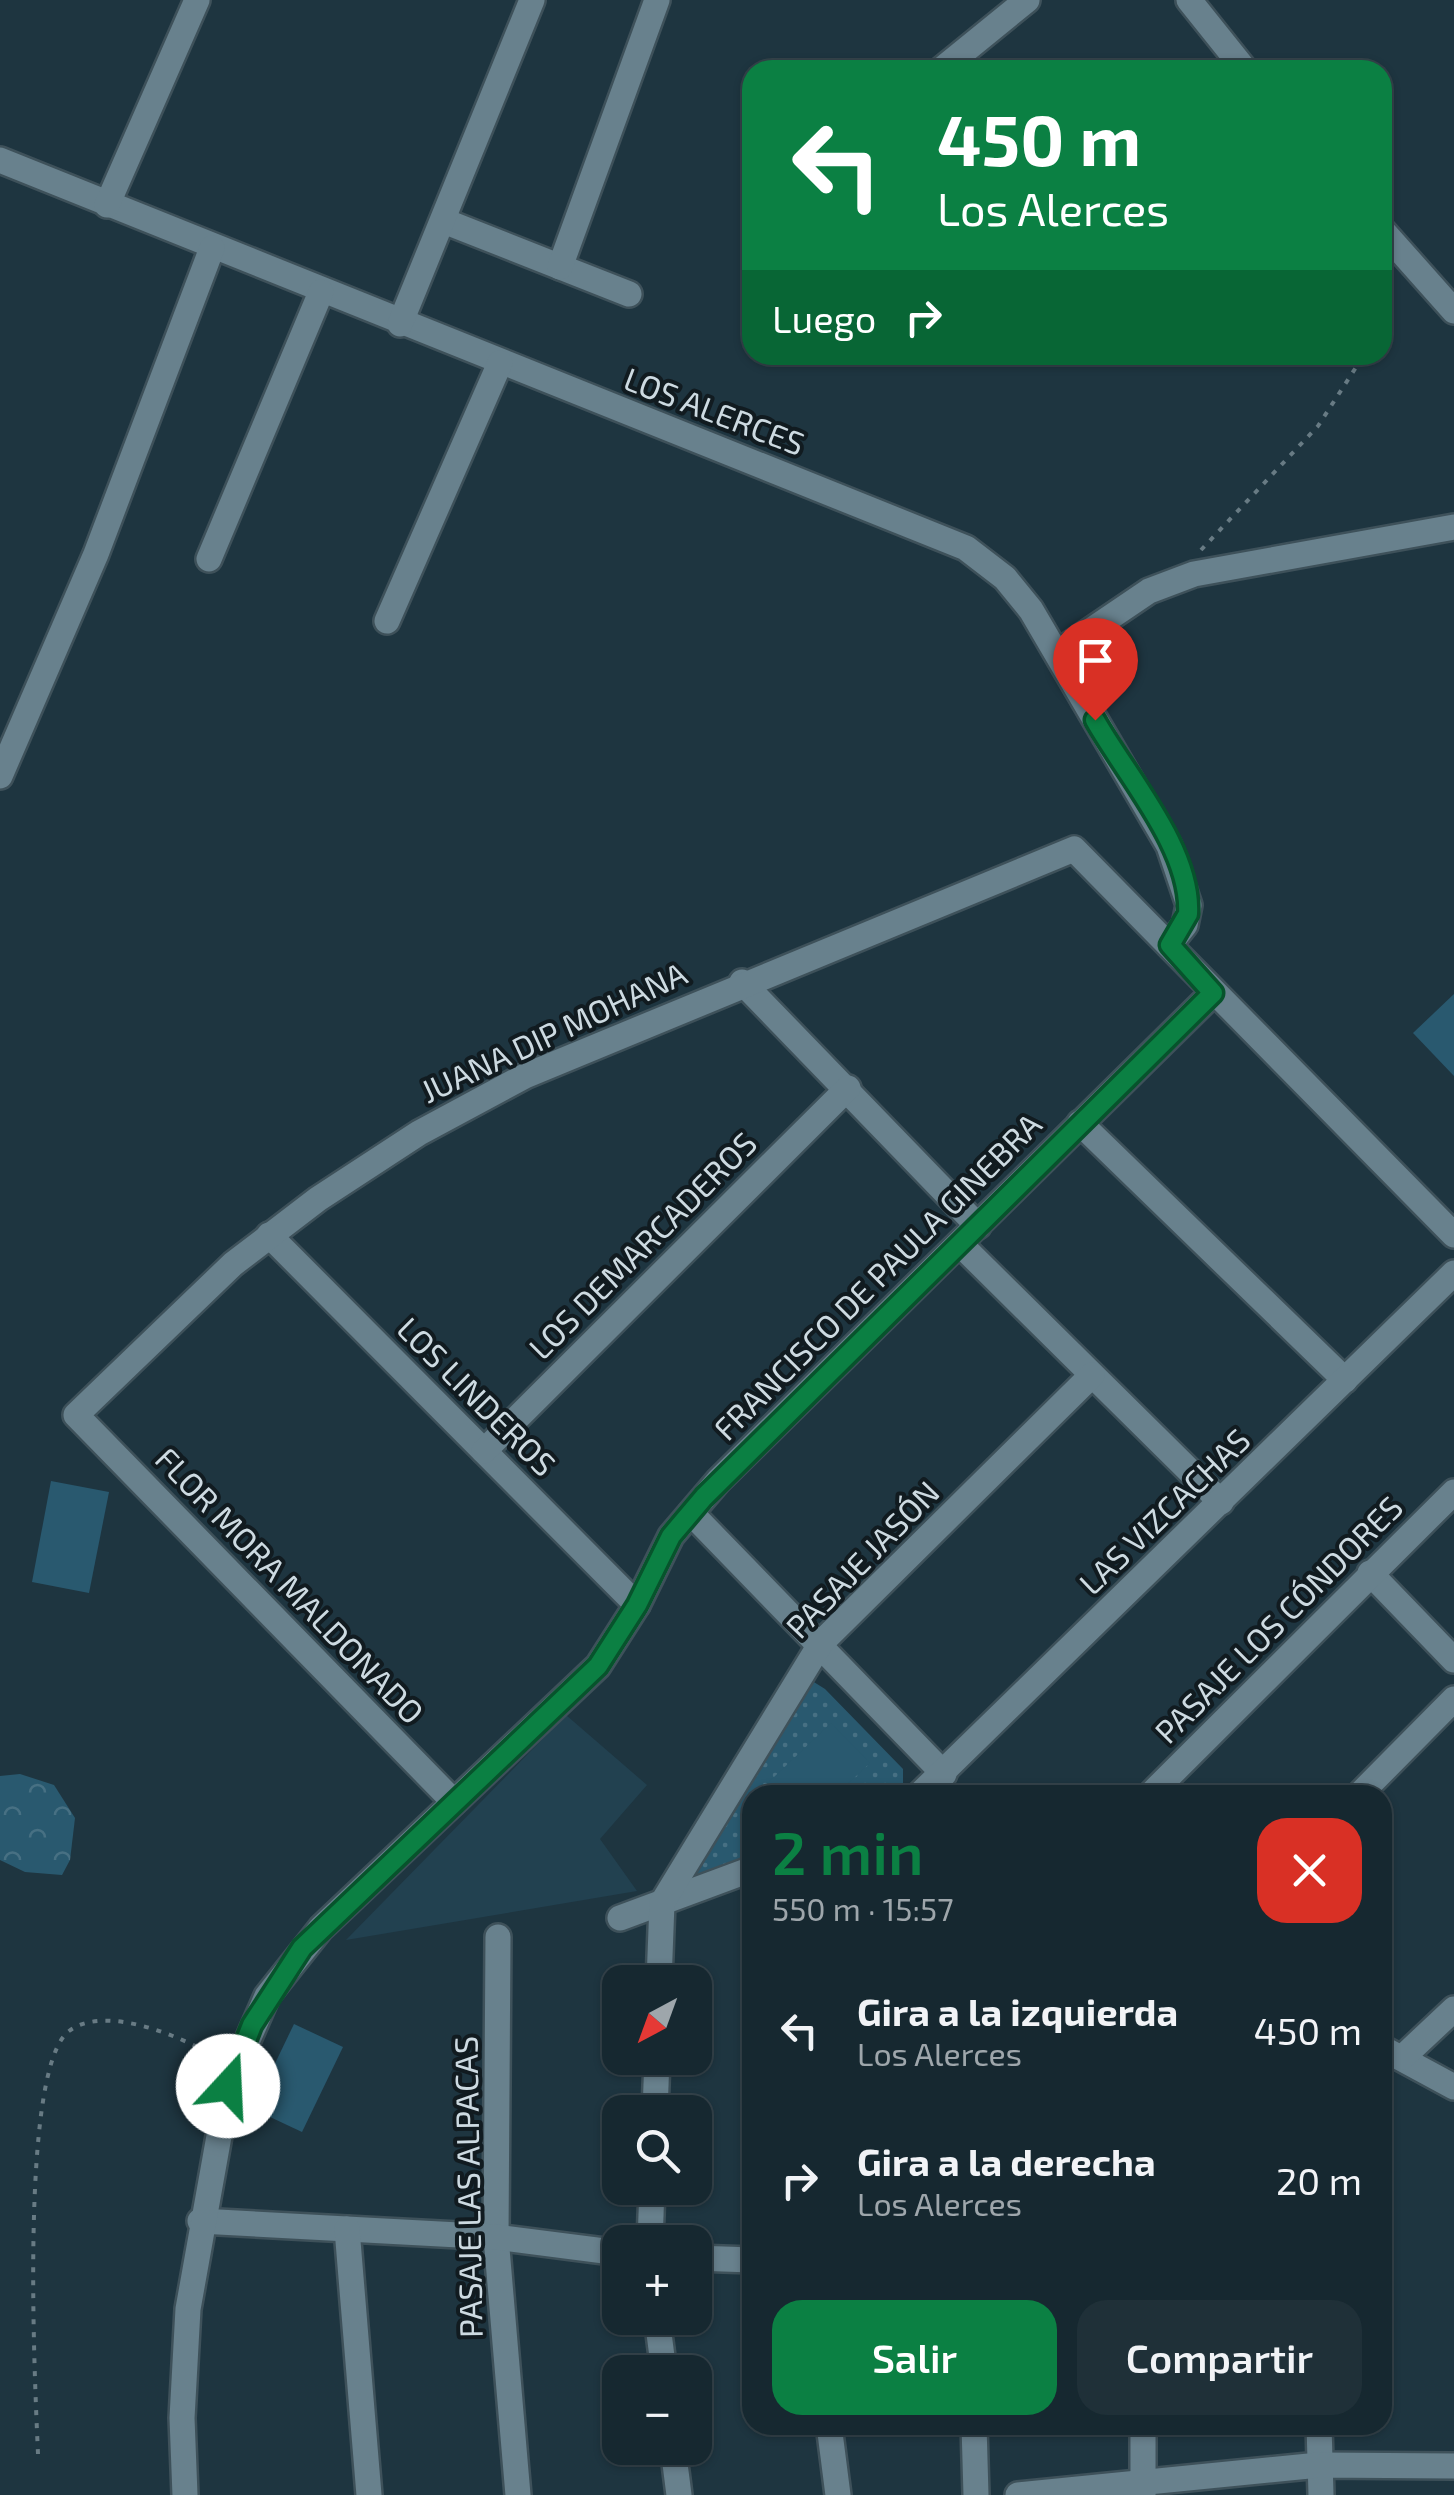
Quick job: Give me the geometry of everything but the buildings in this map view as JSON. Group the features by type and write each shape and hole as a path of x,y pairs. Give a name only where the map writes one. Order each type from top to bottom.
{"street":[{"path":"108,204 196,0"},
{"path":"400,324 532,0"},
{"path":"560,267 657,0"},
{"path":"953,60 1027,0"},
{"path":"1188,0 1237,60"},
{"name":"LOS ALERCES","path":"0,160 400,324 944,536 1005,578 1059,652 1112,750 1158,822 1179,870 1188,914 1170,945"},
{"path":"444,221 629,294"},
{"path":"1392,241 1454,311"},
{"path":"0,776 96,554 212,248"},
{"path":"209,559 321,292"},
{"path":"386,622 500,363"},
{"path":"1059,652 1112,612 1178,579 1454,527"},
{"name":"JUANA DIP MOHANA","path":"76,1415 198,1294 270,1235 367,1165 471,1103 742,982 1074,849 1170,945"},
{"path":"1170,945 1454,1234"},
{"path":"742,982 848,1088 969,1235 1092,1374 1221,1502"},
{"name":"FRANCISCO DE PAULA GINEBRA","path":"185,2495 183,2364 200,2221 233,2072 267,1996 302,1948 598,1666 637,1605 671,1536 691,1513 1213,993"},
{"name":"LOS DEMARCADEROS","path":"484,1451 848,1088"},
{"path":"1080,1123 1345,1380"},
{"name":"LOS LINDEROS","path":"270,1235 637,1605"},
{"name":"LAS VIZCACHAS","path":"931,1785 1454,1273"},
{"name":"PASAJE JASÓN","path":"660,1965 662,1903 821,1643 1092,1374"},
{"name":"FLOR MORA MALDONADO","path":"76,1415 454,1802"},
{"name":"PASAJE LOS CÓNDORES","path":"1160,1785 1454,1492"},
{"path":"691,1513 944,1774"},
{"path":"1370,1572 1454,1660"},
{"path":"1369,1785 1454,1700"},
{"path":"620,1918 742,1873"},
{"name":"PASAJE LAS ALPACAS","path":"498,1937 496,2237 518,2495"},
{"path":"1454,2009 1393,2053 1454,2086"},
{"path":"200,2221 496,2237 602,2251"},
{"path":"348,2229 369,2495"},
{"path":"712,2259 742,2260"},
{"path":"831,2435 838,2495"},
{"path":"974,2435 976,2495"},
{"path":"1142,2489 1143,2435"},
{"path":"1319,2435 1321,2495"},
{"path":"675,2465 679,2495"},
{"path":"1018,2495 1142,2489 1319,2465 1454,2466"}],"path":[{"path":"1178,579 1230,516 1318,426 1358,365"},
{"path":"38,2454 34,2218 42,2128 57,2046 80,2025 122,2023 182,2038 233,2072"}],"shaded area":[{"path":"566,1715 647,1785 600,1839 637,1891 346,1940"}],"green space":[{"path":"1454,994 1454,1076 1413,1033"},
{"path":"51,1481 109,1492 89,1593 32,1582"},
{"path":"809,1679 825,1689 903,1769 902,1785 744,1785"},
{"path":"831,1723 870,1763 847,1785 766,1785"},
{"path":"20,1774 54,1785 75,1818 70,1860 62,1875 25,1872 0,1860 0,1776"},
{"path":"742,1789 742,1861 686,1881"},
{"path":"294,2024 343,2047 302,2132 253,2109"}],"route":[{"path":"228,2086 238,2055 267,1996 302,1948 598,1666 637,1605 671,1536 718,1481 1213,993 1170,945 1188,914 1179,870 1158,822 1095,720"}]}
